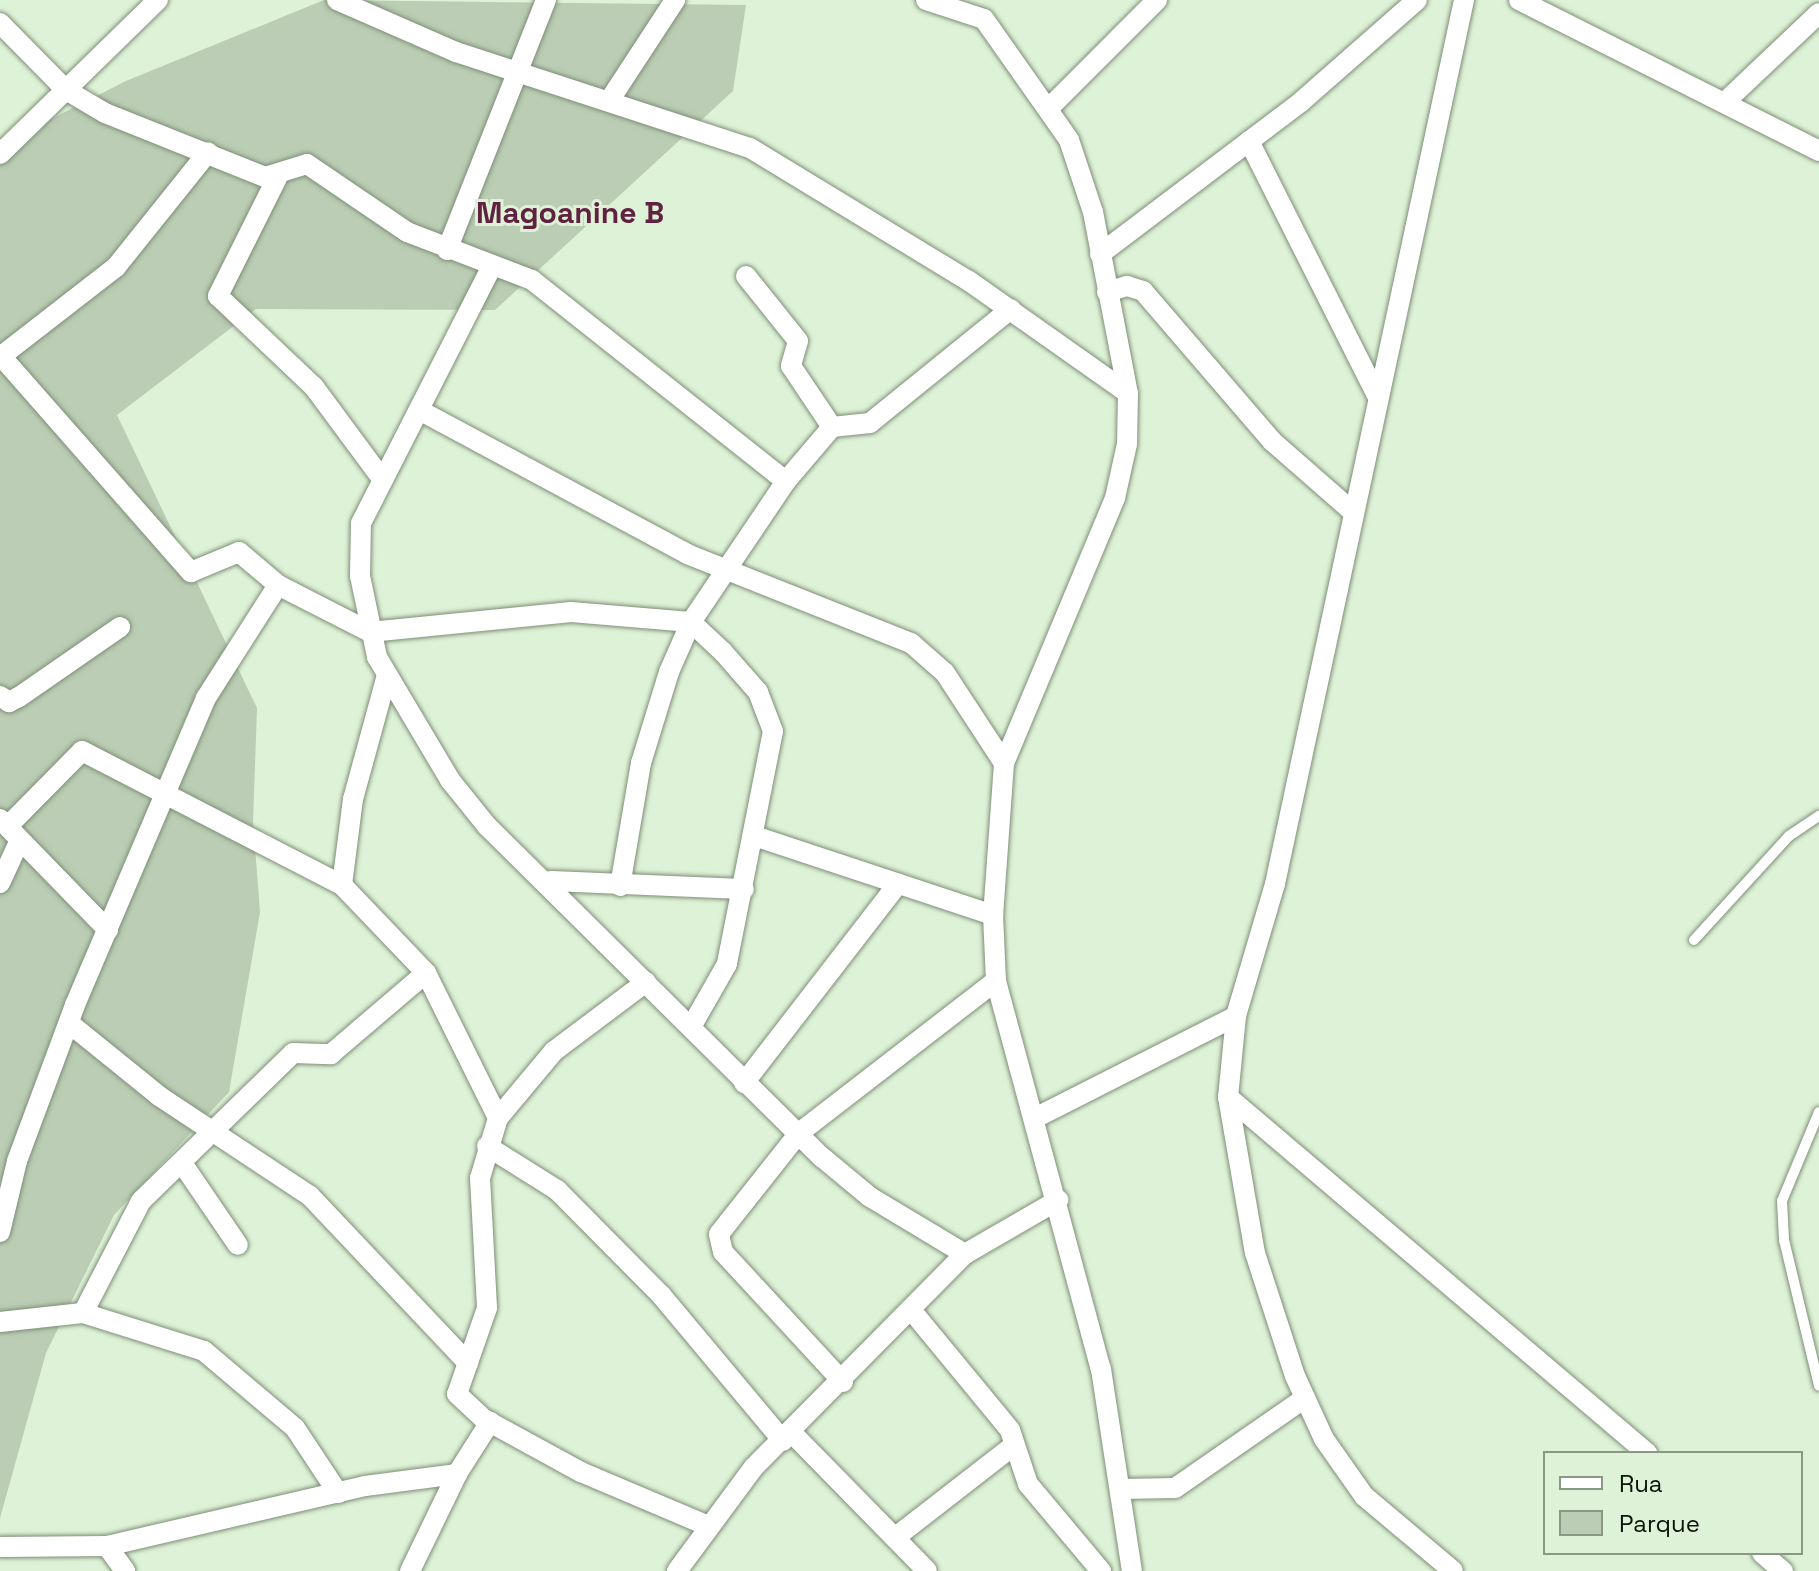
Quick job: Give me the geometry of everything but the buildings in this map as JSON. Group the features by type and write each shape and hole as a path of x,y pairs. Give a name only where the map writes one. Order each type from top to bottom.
{"street":[{"path":"0,154 158,0"},
{"path":"337,0 522,75 750,148 1011,309 1128,393"},
{"path":"447,250 522,75 546,0"},
{"path":"609,101 675,0"},
{"path":"926,0 984,19"},
{"path":"971,0 1051,106 1083,170 1128,393 1127,444 1115,498 1004,763 993,915 996,981 1037,1117 1101,1369 1132,1571"},
{"path":"1051,106 1157,0"},
{"path":"1100,254 1249,141 1417,0"},
{"path":"1453,1571 1364,1496 1305,1398 1255,1253 1228,1097 1236,1016 1275,884 1377,395 1464,0"},
{"path":"1519,0 1544,6 1819,151"},
{"path":"1725,102 1819,13"},
{"path":"0,23 66,90 105,113 277,178"},
{"path":"1249,141 1377,395"},
{"path":"208,152 116,267 1,356 191,572 239,552 278,585 370,632 571,612 691,622 758,692 773,731 727,964 691,1027"},
{"path":"382,479 306,378 218,296 277,178 293,163 307,164 379,218 447,250 532,280 786,481"},
{"path":"492,266 382,479 357,546 370,632 387,675 464,801 550,881 744,1083 870,1197 965,1254"},
{"path":"746,276 798,341 791,366 832,427"},
{"path":"1107,292 1143,291 1272,441 1353,512"},
{"path":"620,886 653,714 691,622 786,481 832,427 870,423 1011,309"},
{"path":"419,410 725,572 921,649 945,673 1004,763"},
{"path":"1,1223 69,1023 167,800 206,698 278,585"},
{"path":"0,696 9,702 19,697 120,627"},
{"path":"342,885 353,799 387,675"},
{"path":"0,883 9,828 82,751 167,800 342,885 426,973 498,1118"},
{"path":"9,828 108,930"},
{"path":"754,836 993,915"},
{"path":"550,881 744,889"},
{"path":"744,1083 898,884"},
{"path":"83,1313 141,1201 216,1132 293,1053 331,1054 426,973"},
{"path":"843,1382 723,1252 719,1234 799,1133 996,981"},
{"path":"646,982 554,1051 498,1118 487,1146 480,1178 487,1308 457,1394 490,1422 581,1472 708,1526"},
{"path":"1037,1117 1236,1016"},
{"path":"69,1023 216,1132 310,1196 468,1363"},
{"path":"1228,1097 1645,1451"},
{"path":"487,1146 557,1190 661,1295 787,1436 897,1536 927,1571"},
{"path":"182,1163 238,1245"},
{"path":"680,1569 708,1526 787,1436 965,1254 1058,1200"},
{"path":"912,1311 994,1408 1028,1484 1101,1571"},
{"path":"0,1322 83,1313 204,1351 295,1428 338,1493"},
{"path":"1121,1489 1175,1488 1305,1398"},
{"path":"410,1571 457,1474 490,1422"},
{"path":"897,1536 1013,1446"},
{"path":"0,1547 107,1546 338,1493 457,1474"},
{"path":"107,1546 125,1571"},
{"path":"1764,1555 1783,1571"}],"lane":[{"path":"1694,940 1789,836 1819,816"},
{"path":"1819,1112 1782,1201 1784,1240 1819,1386"}],"green space":[{"path":"324,0 746,5 733,91 495,310 256,309 117,415 257,708 253,822 260,912 229,1092 114,1215 46,1353 0,1518 0,145 126,81"}],"district":[{"name":"Magoanine B","path":"570,213"}]}
